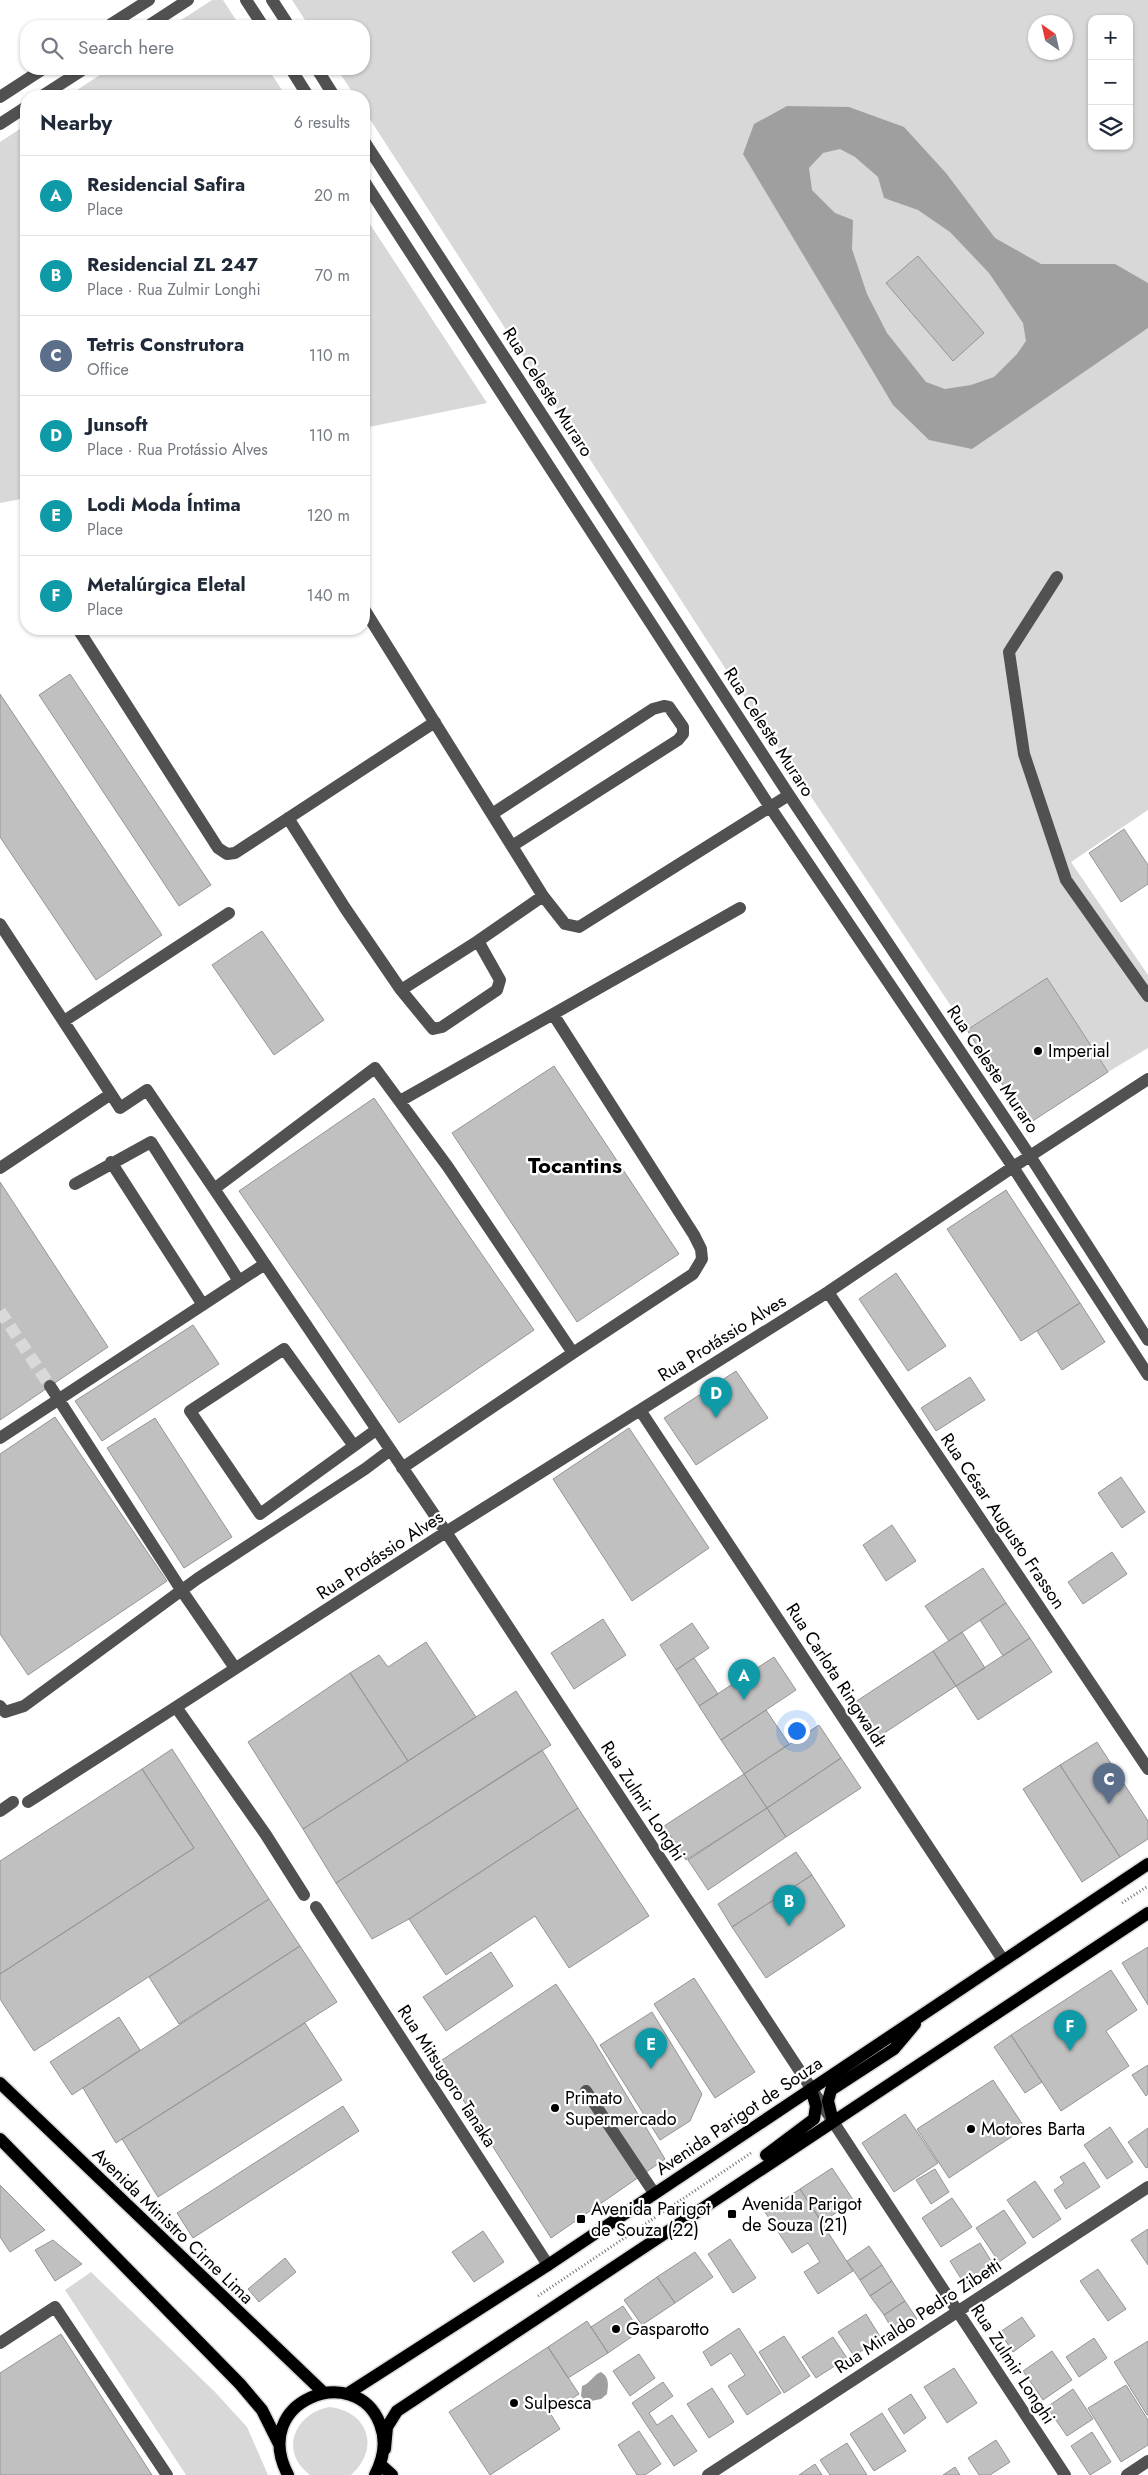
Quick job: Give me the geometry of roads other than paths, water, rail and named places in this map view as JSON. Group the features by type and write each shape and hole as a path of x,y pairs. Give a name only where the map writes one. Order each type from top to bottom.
{"main road":[{"name":"Avenida Parigot de Souza","path":"347,2394 548,2264 1148,1864"},
{"path":"392,2475 378,2470 387,2427 397,2411 742,2180 1148,1913"},
{"path":"833,2120 828,2101 831,2090 894,2049 924,2012"},
{"name":"Avenida Ministro Cirne Lima","path":"0,2083 324,2393"},
{"path":"742,2180 762,2158 814,2119 816,2106 811,2089"},
{"path":"0,2139 240,2384 262,2410 278,2444 281,2462 288,2475"},
{"path":"278,2444 287,2416 297,2405 310,2397 324,2393 347,2394 362,2402 374,2414 384,2434 384,2448"}],"street":[{"path":"117,20 148,0"},
{"path":"157,20 188,0"},
{"path":"246,0 259,20"},
{"path":"272,0 285,20"},
{"path":"0,97 34,75"},
{"path":"51,90 75,75"},
{"path":"295,75 304,90"},
{"path":"321,75 330,90"},
{"path":"0,124 20,111"},
{"name":"Rua Celeste Muraro","path":"370,150 789,795 1030,1156 1148,1340"},
{"path":"370,190 770,807 1013,1167 1148,1375"},
{"path":"1057,577 1010,652 1024,754 1066,880 1148,996"},
{"path":"370,619 543,896 565,924 579,927 789,795"},
{"path":"82,635 218,848 227,854 235,853 435,722"},
{"path":"492,814 653,709 664,706 669,707 683,727 683,734 678,740 512,846"},
{"path":"288,818 345,908 401,990 433,1029 442,1027 497,990 500,980 478,941"},
{"path":"401,990 478,941 543,896"},
{"path":"400,1101 740,908"},
{"path":"64,1022 229,913"},
{"path":"0,924 111,1094 1,1167"},
{"path":"402,1468 673,1289 693,1274 702,1259 701,1249 694,1235 553,1014"},
{"path":"214,1189 375,1068 448,1167 573,1354"},
{"name":"Rua Protássio Alves","path":"28,1802 446,1532 828,1292 1013,1167 1148,1079"},
{"name":"Rua Zulmir Longhi","path":"111,1094 120,1108 147,1090 446,1532 1065,2475"},
{"path":"75,1184 111,1162 151,1142 240,1281"},
{"path":"111,1162 203,1305"},
{"path":"0,1438 265,1264"},
{"name":"Rua César Augusto Frasson","path":"828,1292 1148,1769"},
{"path":"354,1446 284,1350 190,1411 260,1514 354,1446 376,1430"},
{"path":"50,1386 182,1590 235,1668"},
{"name":"Rua Carlota Ringwaldt","path":"640,1410 1003,1960"},
{"path":"0,1706 5,1712 24,1706 182,1590 390,1451"},
{"path":"176,1707 266,1835 304,1895"},
{"path":"0,1811 13,1802"},
{"name":"Rua Mitsugoro Tanaka","path":"316,1907 548,2264"},
{"path":"586,2091 654,2193"},
{"name":"Rua Miraldo Pedro Zibetti","path":"708,2475 1148,2187"},
{"path":"0,2343 55,2307 167,2475"},
{"path":"1127,2475 1148,2461"}],"tunnel":[{"path":"0,1311 50,1386"}],"place":[{"name":"Imperial","path":"1038,1051"},
{"name":"Junsoft","path":"716,1418"},
{"name":"Residencial Safira","path":"744,1700"},
{"name":"Tetris Construtora","path":"1109,1804"},
{"name":"Residencial ZL 247","path":"789,1926"},
{"name":"Metalúrgica Eletal","path":"1070,2051"},
{"name":"Lodi Moda Íntima","path":"651,2069"},
{"name":"Primato Supermercado","path":"555,2108"},
{"name":"Motores Barta","path":"971,2129"},
{"name":"Avenida Parigot de Souza (21)","path":"732,2214"},
{"name":"Avenida Parigot de Souza (22)","path":"581,2219"},
{"name":"Gasparotto","path":"616,2329"},
{"name":"Sulpesca","path":"514,2403"}],"district":[{"name":"Tocantins","path":"575,1165"}]}
